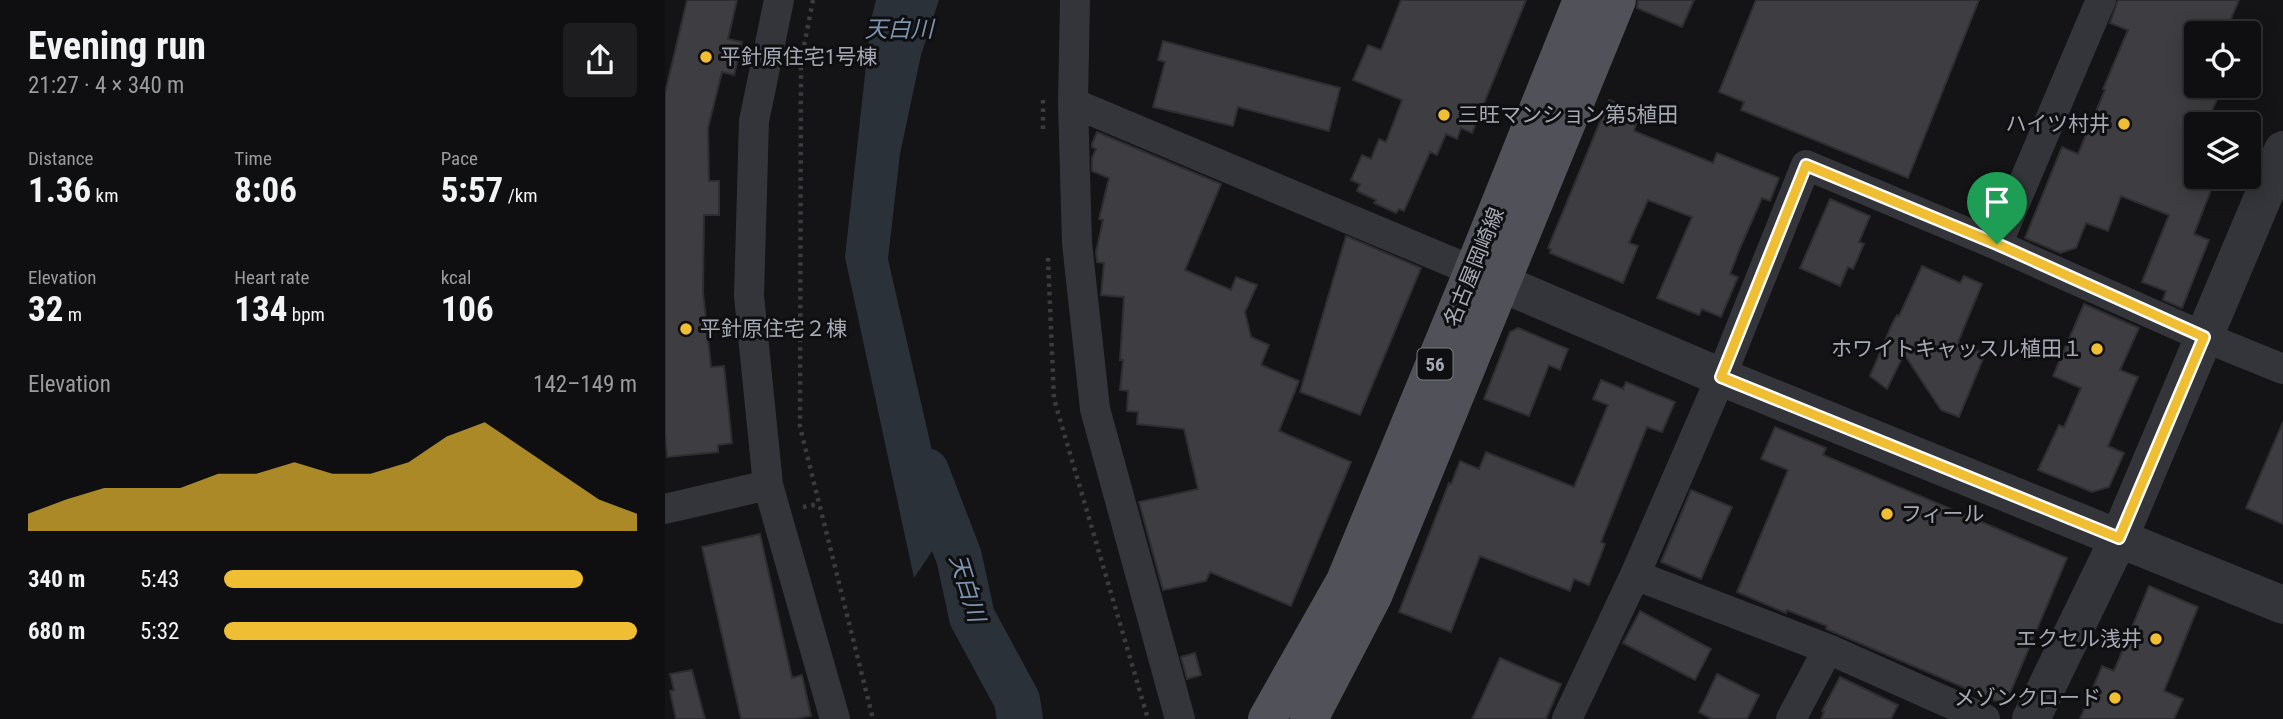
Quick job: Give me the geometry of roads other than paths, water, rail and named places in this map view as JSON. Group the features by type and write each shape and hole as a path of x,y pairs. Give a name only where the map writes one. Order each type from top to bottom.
{"main road":[{"name":"名古屋岡崎線","path":"1309,719 1373,596 1487,277 1581,0"},
{"name":"名古屋岡崎線","path":"1267,719 1345,581 1617,0"}],"street":[{"path":"779,0 754,121 749,296 768,485 835,719"},
{"path":"1075,0 1073,103 1077,243 1095,409 1181,719"},
{"path":"1997,244 2101,0"},
{"path":"1073,103 1721,377 2283,605"},
{"path":"2031,719 2119,538 2283,150"},
{"path":"1567,719 1635,575 1721,377 1806,165 1997,244 2204,337 2283,369"},
{"path":"665,509 768,485"},
{"path":"1635,575 1828,649 1985,719"},
{"path":"1791,719 1828,649"}],"water":[{"name":"天白川","path":"876,0 939,0 921,55 900,154 888,259 936,468 956,516 914,578 845,257 871,20"}],"waterway":[{"name":"天白川","path":"926,471 959,557 972,617 1017,700 1020,719"}],"place":[{"name":"平針原住宅1号棟","path":"706,57"},
{"name":"三旺マンション第5植田","path":"1444,115"},
{"name":"ハイツ村井","path":"2124,124"},
{"name":"平針原住宅２棟","path":"686,329"},
{"name":"ホワイトキャッスル植田１","path":"2097,349"},
{"name":"フィール","path":"1887,514"},
{"name":"エクセル浅井","path":"2156,639"},
{"name":"メゾンクロード","path":"2115,698"}]}
